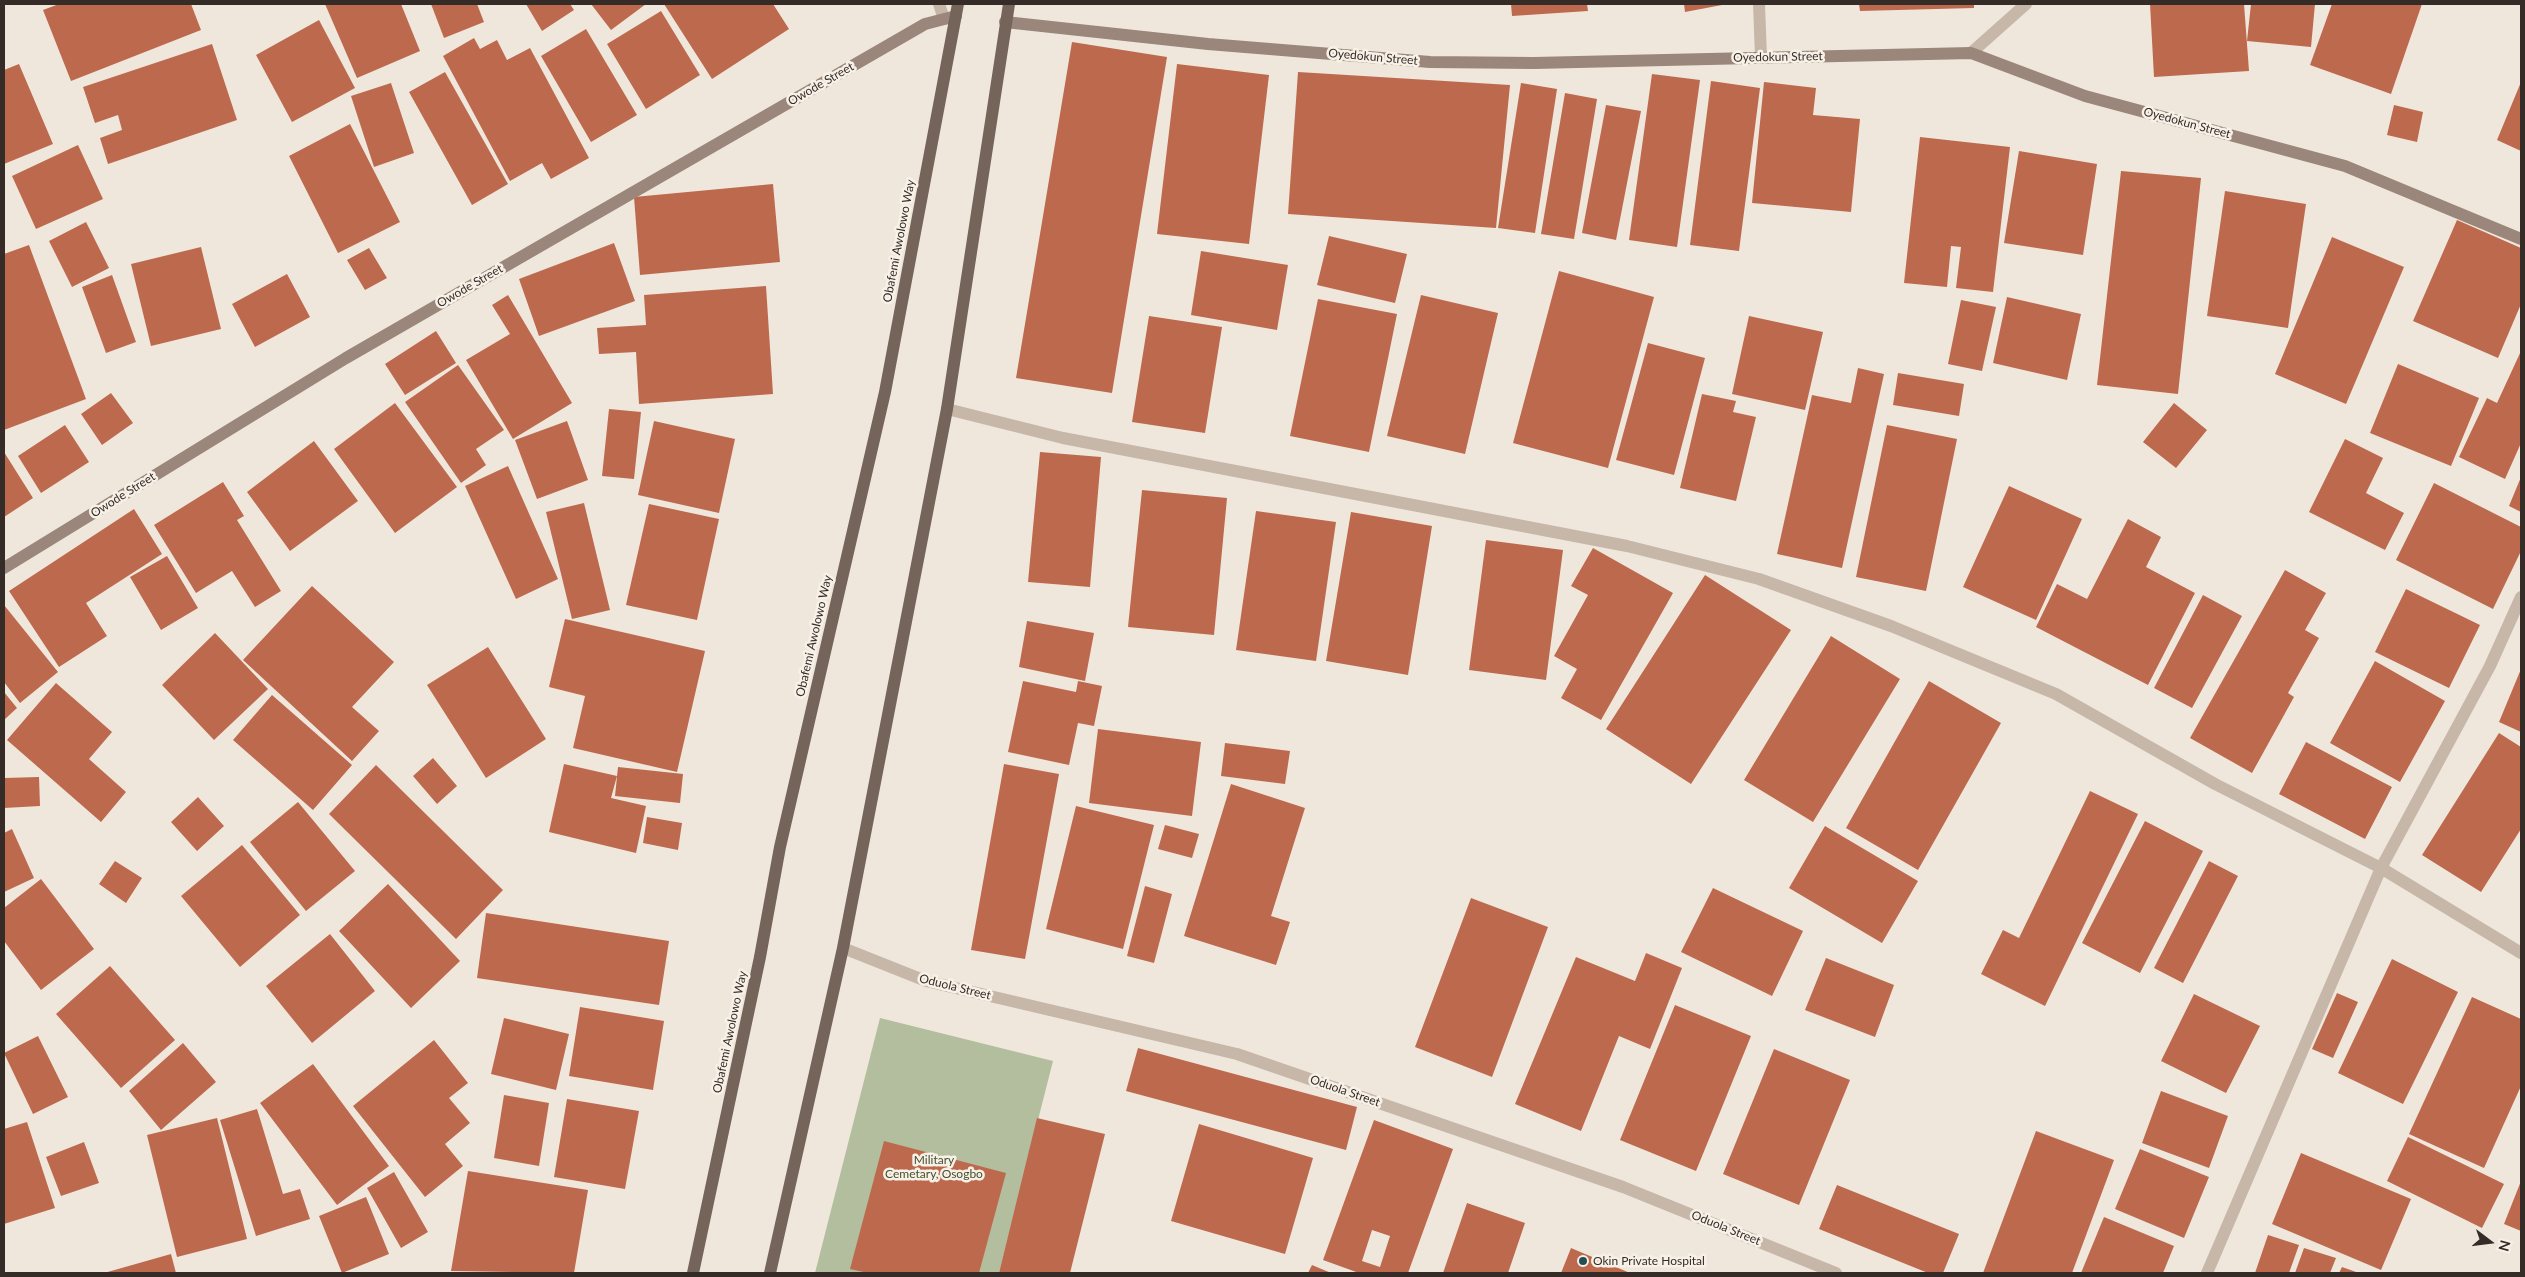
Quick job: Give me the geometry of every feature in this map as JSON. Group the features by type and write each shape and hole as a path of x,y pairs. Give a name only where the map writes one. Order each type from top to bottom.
{"main road":[{"path":"770,1273 843,948 947,409 1009,4"},
{"name":"Obafemi Awolowo Way","path":"692,1273 760,957 780,847 885,392 953,13"}],"street":[{"path":"939,4 953,13"},
{"path":"1759,4 1761,58"},
{"path":"1972,53 2026,4"},
{"name":"Owode Street","path":"4,568 346,358 925,24 953,13"},
{"name":"Oyedokun Street","path":"1005,22 1208,44 1430,62 1534,63 1972,53 2086,96 2345,166 2521,239"},
{"path":"947,409 1063,438 1627,546 1759,579 1891,626 2056,694 2215,784 2381,868 2521,953"},
{"path":"2207,1273 2381,868 2490,666 2521,597"},
{"name":"Oduola Street","path":"843,948 926,981 1236,1054 1623,1187 1836,1273"}],"green space":[{"name":"Military Cemetary, Osogbo","path":"880,1018 1053,1061 999,1273 815,1273"}],"building":[{"path":"59,4 191,4 201,30 71,81 43,10"},
{"path":"325,4 401,4 420,51 357,78"},
{"path":"431,4 477,4 484,22 444,38"},
{"path":"526,4 570,4 574,10 542,31"},
{"path":"591,4 646,4 611,30"},
{"path":"664,4 773,4 789,29 712,79"},
{"path":"1511,4 1587,4 1588,11 1512,16"},
{"path":"1684,4 1722,4 1722,5 1685,12"},
{"path":"1859,4 1974,4 1974,8 1860,11"},
{"path":"2150,4 2244,4 2249,71 2154,77"},
{"path":"2251,4 2315,4 2311,47 2247,41"},
{"path":"2332,4 2422,4 2391,94 2310,65"},
{"path":"661,11 700,75 646,109 607,44"},
{"path":"319,20 355,88 292,122 256,55"},
{"path":"586,29 637,115 591,142 541,56"},
{"path":"474,38 480,49 497,40 507,60 530,48 589,158 551,179 542,163 510,181 443,56"},
{"path":"1072,42 1167,57 1112,393 1016,378"},
{"path":"212,44 237,120 108,164 100,138 122,130 118,115 95,123 83,87"},
{"path":"19,64 53,144 4,164 4,70"},
{"path":"1177,64 1269,75 1249,244 1157,234"},
{"path":"445,72 508,184 472,205 409,92"},
{"path":"1298,72 1510,85 1496,228 1288,214"},
{"path":"1652,74 1700,80 1677,247 1629,240"},
{"path":"1711,81 1760,88 1739,251 1690,245"},
{"path":"1764,82 1816,88 1813,115 1860,119 1851,212 1752,203"},
{"path":"2521,82 2521,151 2497,140"},
{"path":"391,83 414,153 374,167 351,96"},
{"path":"1521,83 1557,89 1535,233 1498,228"},
{"path":"1565,93 1597,99 1574,239 1541,234"},
{"path":"1606,105 1641,111 1616,240 1582,233"},
{"path":"2394,105 2423,112 2417,142 2387,135"},
{"path":"350,124 400,222 338,253 289,156"},
{"path":"1920,137 2010,147 1993,292 1956,288 1961,247 1951,246 1947,287 1904,283"},
{"path":"78,145 103,199 36,229 12,176"},
{"path":"2019,151 2097,164 2083,255 2004,243"},
{"path":"2121,171 2201,178 2178,394 2097,385"},
{"path":"773,184 780,262 640,275 634,197"},
{"path":"2225,191 2306,204 2288,328 2207,316"},
{"path":"2457,220 2521,248 2521,304 2498,358 2413,321"},
{"path":"86,222 109,268 72,287 49,241"},
{"path":"1329,236 1407,254 1395,303 1317,285"},
{"path":"2332,237 2404,267 2346,404 2275,374"},
{"path":"614,243 635,301 539,336 519,279"},
{"path":"29,245 86,399 4,430 4,254"},
{"path":"201,247 221,329 151,346 131,264"},
{"path":"369,248 387,278 365,290 347,260"},
{"path":"1201,251 1288,265 1277,330 1191,315"},
{"path":"1559,271 1654,297 1608,468 1513,443"},
{"path":"287,274 310,317 255,347 232,304"},
{"path":"112,275 136,342 106,353 82,287"},
{"path":"766,286 773,394 639,404 636,352 599,354 597,328 646,325 644,295"},
{"path":"508,295 572,403 513,439 466,360 510,334 492,305"},
{"path":"1421,295 1498,313 1465,454 1387,436"},
{"path":"2007,297 2081,314 2067,380 1993,363"},
{"path":"1318,299 1397,314 1369,452 1290,436"},
{"path":"1961,300 1996,307 1982,371 1948,364"},
{"path":"1149,316 1222,327 1205,433 1132,422"},
{"path":"1749,316 1823,332 1805,410 1732,394"},
{"path":"436,331 456,363 405,395 385,364"},
{"path":"1648,343 1705,358 1674,475 1616,460"},
{"path":"2521,351 2521,443 2505,479 2459,457 2487,398 2497,403"},
{"path":"2398,364 2479,398 2451,466 2370,433"},
{"path":"458,365 504,430 476,449 486,465 461,483 405,402"},
{"path":"1858,368 1884,374 1842,568 1777,554 1812,395 1851,403"},
{"path":"1898,373 1964,384 1959,416 1893,405"},
{"path":"111,393 133,423 102,445 81,414"},
{"path":"1702,394 1736,401 1733,412 1756,417 1736,501 1680,488"},
{"path":"395,403 457,487 395,533 334,449"},
{"path":"2174,403 2207,430 2176,468 2143,442"},
{"path":"609,409 641,412 634,479 602,476"},
{"path":"567,421 588,480 537,499 515,440"},
{"path":"654,421 735,439 719,513 638,495"},
{"path":"65,425 89,462 41,493 18,456"},
{"path":"1887,425 1957,439 1926,591 1856,577"},
{"path":"2345,439 2383,458 2366,493 2404,513 2385,550 2309,512"},
{"path":"314,441 358,501 290,551 247,492"},
{"path":"4,452 33,498 4,517"},
{"path":"1040,452 1101,457 1090,587 1028,582"},
{"path":"508,466 558,579 516,599 465,486"},
{"path":"2521,477 2521,512 2509,506"},
{"path":"223,482 244,516 237,520 281,591 255,607 232,571 196,593 154,525"},
{"path":"2434,483 2521,527 2521,551 2493,609 2396,560"},
{"path":"2009,486 2082,519 2036,620 1963,587"},
{"path":"1142,490 1227,498 1214,635 1128,627"},
{"path":"584,503 610,610 572,619 546,512"},
{"path":"649,504 719,519 697,620 626,605"},
{"path":"134,509 162,554 86,603 107,636 59,667 9,591"},
{"path":"1256,511 1336,522 1316,661 1236,650"},
{"path":"1351,512 1432,526 1408,675 1326,661"},
{"path":"2128,519 2161,537 2146,567 2195,593 2148,685 2036,627 2057,584 2087,599"},
{"path":"1486,540 1563,550 1546,680 1469,670"},
{"path":"1593,548 1673,593 1601,720 1561,698 1577,669 1554,656 1588,595 1571,586"},
{"path":"167,556 198,608 161,630 130,577"},
{"path":"2285,570 2326,593 2305,630 2319,638 2288,693 2294,697 2252,773 2190,738"},
{"path":"1705,575 1791,630 1691,784 1606,729"},
{"path":"312,586 394,662 352,707 379,731 352,761 243,660"},
{"path":"2406,589 2480,625 2449,688 2375,652"},
{"path":"2203,595 2242,616 2192,708 2154,688"},
{"path":"4,605 58,672 20,703 4,682"},
{"path":"565,619 705,651 677,772 573,748 585,696 549,687"},
{"path":"1027,621 1094,633 1085,681 1019,667"},
{"path":"215,633 268,689 214,740 162,685"},
{"path":"1831,636 1900,679 1813,822 1744,780"},
{"path":"488,647 546,739 486,778 427,685"},
{"path":"2375,661 2445,701 2400,782 2330,743"},
{"path":"2521,669 2521,732 2499,722"},
{"path":"1023,681 1076,692 1078,681 1102,686 1094,726 1078,723 1069,765 1008,752"},
{"path":"1929,681 2001,723 1918,870 1846,828"},
{"path":"56,683 112,732 89,759 126,792 101,822 7,740"},
{"path":"4,692 17,708 4,720"},
{"path":"272,695 352,765 313,810 233,740"},
{"path":"1098,729 1201,742 1192,816 1089,803"},
{"path":"2499,733 2521,747 2521,829 2481,892 2422,855"},
{"path":"2306,742 2392,787 2365,839 2279,794"},
{"path":"1225,743 1290,751 1285,784 1221,776"},
{"path":"433,758 457,786 437,804 413,776"},
{"path":"564,764 617,776 611,798 646,806 636,853 549,832"},
{"path":"1004,764 1059,774 1025,959 971,950"},
{"path":"376,765 503,890 456,939 329,814"},
{"path":"618,767 683,774 680,803 615,796"},
{"path":"39,777 40,806 4,808 4,778"},
{"path":"1231,784 1305,808 1271,916 1290,922 1276,965 1184,936"},
{"path":"2090,791 2138,814 2045,1006 1981,974 2003,930 2019,938"},
{"path":"198,797 224,826 197,851 171,822"},
{"path":"298,802 355,871 306,911 250,842"},
{"path":"1076,806 1154,825 1123,949 1046,929"},
{"path":"647,817 682,823 678,850 643,843"},
{"path":"2145,821 2203,851 2140,973 2082,943"},
{"path":"1165,825 1199,834 1192,858 1158,849"},
{"path":"1825,826 1918,881 1882,943 1789,888"},
{"path":"12,829 34,878 4,892 4,833"},
{"path":"242,845 300,915 240,967 181,896"},
{"path":"115,861 142,878 126,903 99,884"},
{"path":"2209,861 2238,876 2183,983 2154,968"},
{"path":"41,879 94,949 41,990 4,941 4,908"},
{"path":"388,884 460,961 411,1008 339,931"},
{"path":"1145,886 1172,894 1154,963 1127,956"},
{"path":"1713,888 1803,931 1772,996 1681,952"},
{"path":"1471,898 1548,927 1492,1077 1415,1047"},
{"path":"486,913 669,941 659,1005 477,978"},
{"path":"330,934 375,991 312,1043 266,986"},
{"path":"1646,953 1682,968 1650,1049 1619,1036 1581,1131 1515,1104 1576,957 1635,981"},
{"path":"1826,958 1894,985 1875,1037 1805,1010"},
{"path":"2392,959 2458,992 2403,1104 2338,1073"},
{"path":"110,966 175,1040 121,1088 56,1014"},
{"path":"2337,993 2358,1002 2333,1058 2312,1049"},
{"path":"2194,994 2260,1026 2226,1093 2161,1061"},
{"path":"2472,997 2521,1019 2521,1086 2484,1168 2409,1134"},
{"path":"1675,1005 1751,1036 1696,1171 1620,1140"},
{"path":"580,1007 664,1021 653,1090 569,1076"},
{"path":"504,1018 569,1034 556,1090 491,1074"},
{"path":"38,1036 68,1097 33,1114 4,1053"},
{"path":"434,1040 468,1083 449,1098 470,1123 445,1144 463,1166 425,1197 353,1106"},
{"path":"183,1043 216,1082 161,1130 129,1091"},
{"path":"1138,1048 1357,1107 1346,1150 1126,1091"},
{"path":"1774,1049 1850,1080 1799,1205 1723,1174"},
{"path":"313,1064 389,1166 337,1205 260,1103"},
{"path":"2161,1091 2228,1116 2209,1168 2142,1143"},
{"path":"504,1095 549,1103 539,1166 494,1158"},
{"path":"567,1099 639,1111 625,1189 554,1177"},
{"path":"257,1109 283,1194 300,1189 310,1219 256,1236 220,1120"},
{"path":"217,1118 247,1239 177,1257 147,1135"},
{"path":"1037,1118 1105,1134 1070,1273 999,1273"},
{"path":"1374,1120 1453,1149 1408,1273 1359,1273 1323,1260","holes":["1372,1230 1390,1236 1380,1267 1362,1261"]},
{"path":"27,1122 55,1208 4,1224 4,1129"},
{"path":"1199,1124 1313,1158 1285,1254 1171,1221"},
{"path":"2036,1131 2114,1160 2072,1273 1983,1273"},
{"path":"2408,1137 2504,1184 2482,1228 2387,1181"},
{"path":"884,1141 1006,1173 979,1273 868,1273 850,1269"},
{"path":"84,1142 99,1183 61,1196 46,1157"},
{"path":"2140,1149 2209,1177 2184,1238 2115,1209"},
{"path":"2301,1153 2411,1199 2381,1270 2272,1224"},
{"path":"468,1171 588,1190 574,1273 451,1271"},
{"path":"394,1172 428,1232 401,1248 367,1188"},
{"path":"2521,1181 2521,1231 2504,1224"},
{"path":"1837,1185 1959,1234 1943,1273 1928,1273 1819,1229"},
{"path":"366,1197 389,1254 342,1273 319,1216"},
{"path":"1467,1203 1525,1223 1508,1273 1443,1273"},
{"path":"2104,1217 2174,1246 2163,1273 2081,1273"},
{"path":"2268,1235 2299,1245 2289,1273 2255,1273"},
{"name":"Okin Private Hospital","path":"1571,1248 1630,1273 1561,1273"},
{"path":"2304,1248 2336,1258 2330,1273 2295,1273"},
{"path":"171,1254 176,1273 104,1273"},
{"path":"1312,1265 1331,1273 1308,1273"},
{"path":"2342,1267 2359,1273 2339,1273"}],"place":[{"name":"Okin Private Hospital","path":"1583,1261"}]}
